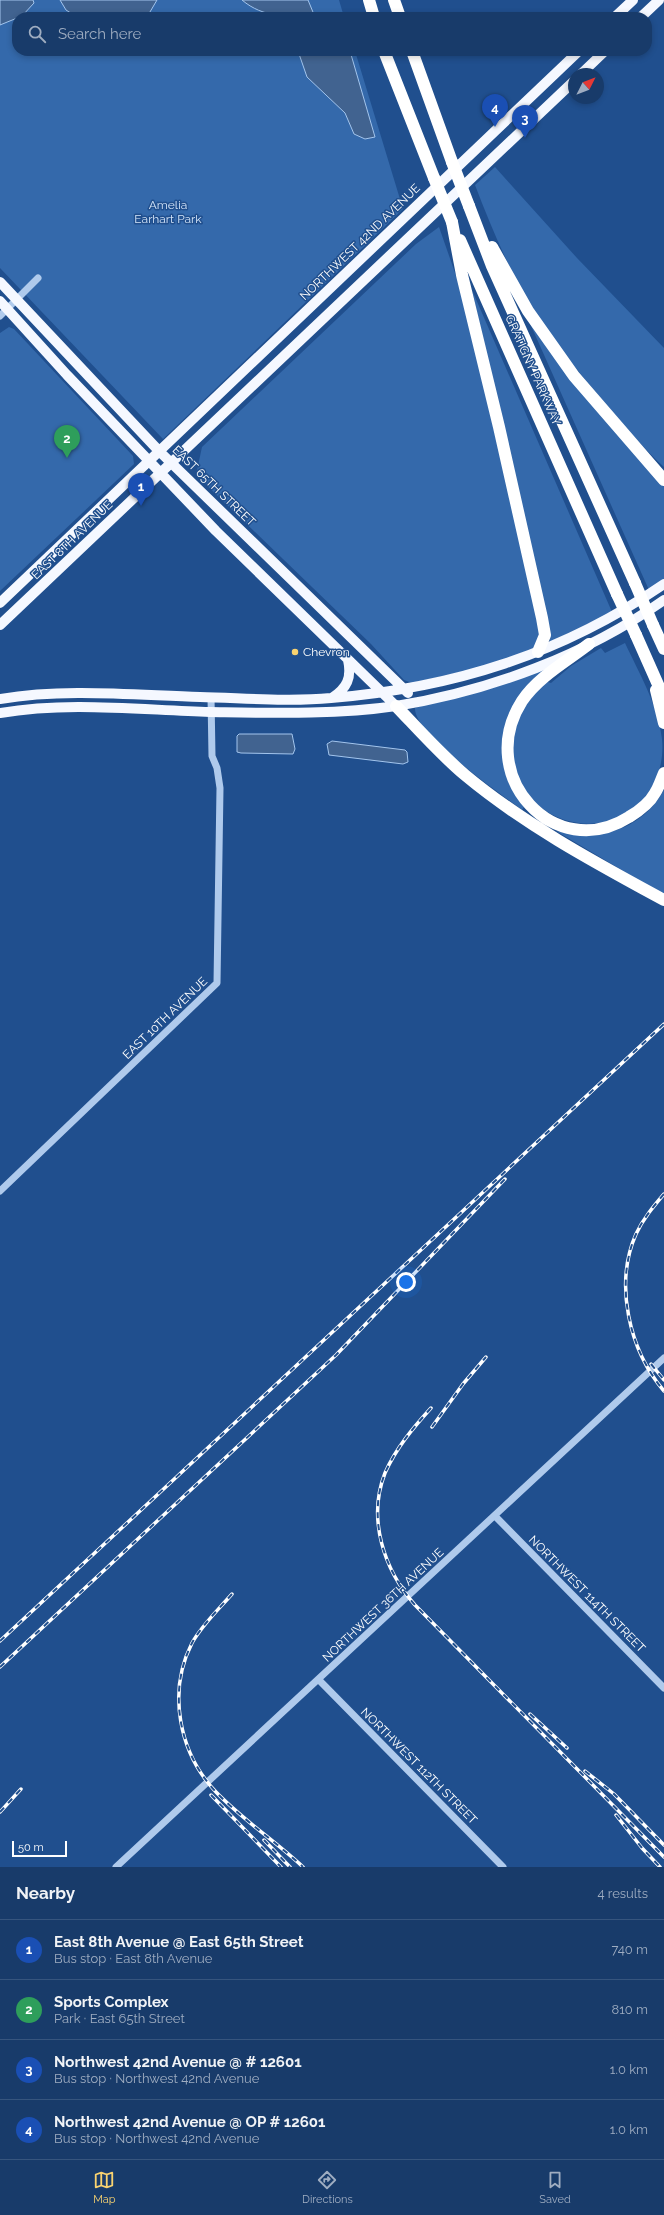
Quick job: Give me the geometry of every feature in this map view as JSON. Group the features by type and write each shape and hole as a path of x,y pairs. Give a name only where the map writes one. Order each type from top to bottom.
{"highway":[{"path":"369,0 373,12"},
{"path":"394,0 398,12"},
{"name":"GRATIGNY PARKWAY","path":"386,56 452,222 664,698"},
{"name":"GRATIGNY PARKWAY","path":"414,56 468,206 492,266 664,649"},
{"path":"468,206 528,311 551,345 574,376 663,478"},
{"path":"452,222 462,275 498,419 542,618 545,635 538,652"},
{"path":"589,644 539,683 523,699 513,716 506,744 509,767 516,788 529,806 548,820 563,826 585,830 602,829 623,821 642,809 655,793 664,773"},
{"path":"651,668 664,723"},
{"path":"396,706 471,779 566,845 664,900"}],"main road":[{"path":"620,12 633,0"},
{"path":"646,12 659,0"},
{"name":"NORTHWEST 42ND AVENUE","path":"159,451 574,56"},
{"path":"587,68 600,56"},
{"path":"545,83 558,96"},
{"path":"161,474 568,87"},
{"name":"EAST 65TH STREET","path":"0,282 159,451 416,702"},
{"path":"0,300 148,461 216,532 396,706"},
{"name":"EAST 8TH AVENUE","path":"0,602 159,451"},
{"name":"EAST 8TH AVENUE","path":"0,625 161,474"},
{"path":"27,576 39,589"},
{"path":"0,699 34,694 211,698 330,698 405,690 470,676 538,652 585,631 664,584"},
{"path":"0,713 54,707 211,712 313,712 396,706 504,679 544,665 589,644 664,600"},
{"path":"330,698 343,690 349,681 351,670 348,660"}],"street":[{"path":"0,316 38,278"},
{"name":"EAST 10TH AVENUE","path":"0,1191 217,983 220,788 217,768 212,756 211,698"},
{"name":"NORTHWEST 36TH AVENUE","path":"116,1867 664,1358"},
{"name":"NORTHWEST 114TH STREET","path":"495,1516 664,1688"},
{"name":"NORTHWEST 112TH STREET","path":"319,1680 503,1867"}],"green space":[{"name":"Amelia Earhart Park","path":"0,0 339,0 343,12 12,12 12,56 357,56 403,209 163,439 0,268"},
{"path":"495,167 577,258 664,348 664,467 633,436 570,361 528,301 507,261 475,185"},
{"path":"439,227 461,290 541,630 534,648 490,665 412,683 404,680 371,644 196,475 202,447 416,244"},
{"path":"472,290 612,612 550,642 549,629"},
{"path":"528,319 664,484 664,580 649,590"},
{"path":"9,327 14,329 133,456 134,464 0,591 0,333"},
{"path":"625,643 647,690 660,726 662,753 658,774 648,793 630,811 609,821 586,824 564,820 543,809 527,793 516,772 513,747 514,729 523,709 545,681 551,683 571,666 601,648 605,653"},
{"path":"550,666 531,685 504,761 509,784 524,807 522,810 460,763 443,748 428,733 418,719 415,708"},
{"path":"664,790 664,895 556,831 572,834 588,834 618,830 631,824 643,815 654,804"}],"shaded area":[{"path":"0,0 33,0 34,3 26,12 12,12 12,20 0,25"},
{"path":"60,0 157,0 150,12 69,12 66,10"},
{"path":"242,0 308,0 313,12 264,12 250,6"},
{"path":"300,56 351,56 375,137 365,139 354,134 345,113 307,77"},
{"path":"239,734 292,734 295,749 293,754 237,752 237,736"},
{"path":"332,741 405,750 407,752 408,762 403,764 329,755 327,744"}],"railway":[{"path":"0,1641 664,1024"},
{"path":"0,1667 336,1355 505,1179"},
{"path":"664,1194 652,1208 636,1234 629,1253 626,1274 626,1295 634,1336 652,1375 664,1391"},
{"path":"432,1427 463,1384 486,1357"},
{"path":"651,1364 664,1380"},
{"path":"431,1408 411,1431 394,1455 385,1473 380,1490 378,1526 387,1560 395,1576 415,1605 664,1857"},
{"path":"232,1594 200,1630 192,1643 184,1662 180,1681 179,1701 181,1721 186,1741 193,1759 203,1776 216,1792 237,1812 303,1867"},
{"path":"530,1714 567,1748"},
{"path":"585,1771 614,1794 664,1845"},
{"path":"0,1812 21,1789"},
{"path":"211,1795 281,1867"},
{"path":"616,1815 642,1848 660,1867"},
{"path":"264,1840 290,1867"}],"place":[{"name":"Northwest 42nd Avenue @ OP # 12601","path":"495,127"},
{"name":"Northwest 42nd Avenue @ # 12601","path":"525,138"},
{"name":"Sports Complex","path":"67,458"},
{"name":"East 8th Avenue @ East 65th Street","path":"141,506"},
{"name":"Chevron","path":"295,652"}]}
